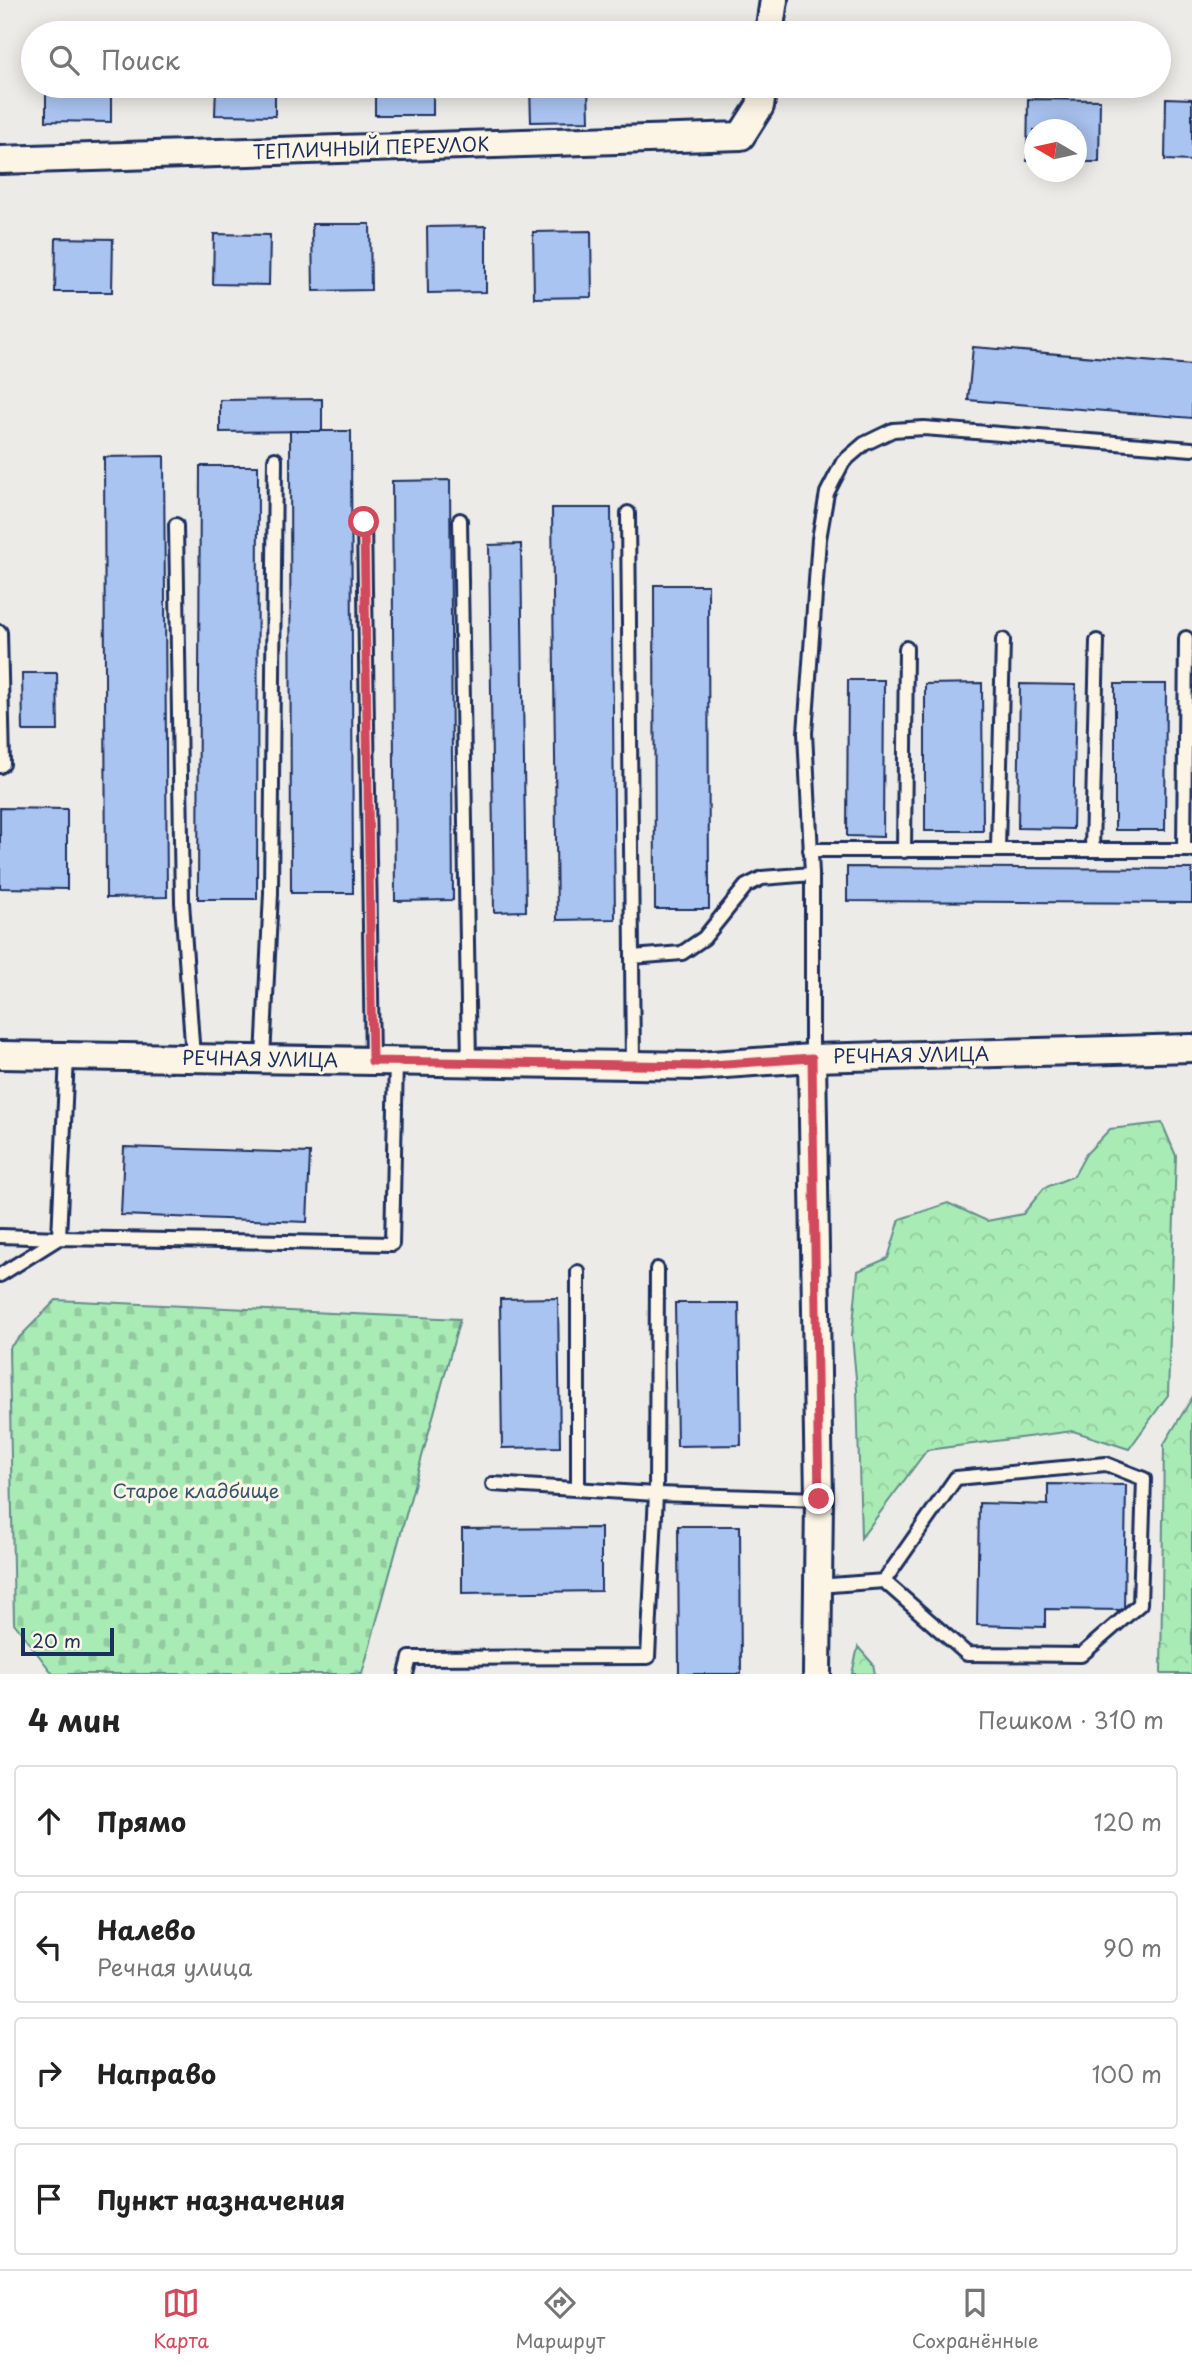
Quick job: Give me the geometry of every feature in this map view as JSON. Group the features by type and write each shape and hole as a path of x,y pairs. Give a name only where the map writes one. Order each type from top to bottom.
{"street":[{"path":"771,21 774,0"},
{"name":"ТЕПЛИЧНЫЙ ПЕРЕУЛОК","path":"0,160 741,136 760,106 761,98"},
{"name":"РЕЧНАЯ УЛИЦА","path":"0,1055 633,1067 698,1066 812,1058 1192,1048"},
{"path":"812,1058 819,1499 817,1674"}],"lane":[{"path":"812,1058 811,874 804,733 816,566 827,493 843,463 864,444 893,430 923,428 1192,449"},
{"path":"263,1059 271,893 275,459"},
{"path":"628,513 633,1067"},
{"path":"460,520 469,1063"},
{"path":"0,1236 393,1244 364,522"},
{"path":"176,525 182,902 192,1057"},
{"path":"0,632 3,764 0,766"},
{"path":"810,850 1188,850 1186,638"},
{"path":"998,849 1003,640"},
{"path":"1091,850 1097,641"},
{"path":"904,851 906,648"},
{"path":"632,957 682,953 704,938 746,886 762,878 811,874"},
{"path":"59,1238 66,1056"},
{"path":"0,1275 59,1238"},
{"path":"406,1674 410,1658 648,1657 656,1494 657,1269"},
{"path":"578,1272 578,1488"},
{"path":"818,1586 884,1581 967,1654 1081,1655 1140,1604 1144,1479 1106,1464 956,1478 884,1581"},
{"path":"493,1484 656,1494 819,1499"}],"green space":[{"path":"1162,1123 1176,1156 1168,1395 1129,1449 1073,1431 927,1450 861,1538 857,1389 852,1335 858,1271 888,1258 900,1219 948,1203 987,1221 1023,1214 1044,1188 1074,1176 1086,1154 1110,1129"},
{"name":"Старое кладбище","path":"56,1300 460,1319 362,1674 53,1674 14,1623 9,1348"},
{"path":"1192,1398 1192,1674 1161,1674 1164,1444"},
{"path":"858,1647 873,1664 875,1674 852,1674"}],"building":[{"path":"46,98 111,98 111,122 46,121"},
{"path":"216,98 275,98 275,116 215,115"},
{"path":"375,98 433,98 433,115 375,115"},
{"path":"530,98 588,98 589,121 531,122"},
{"path":"1166,98 1192,99 1192,161 1165,160"},
{"path":"1028,99 1100,100 1099,162 1087,162 1087,119 1028,119"},
{"path":"312,224 370,224 371,290 313,291"},
{"path":"486,226 486,292 428,293 427,227"},
{"path":"591,231 592,297 534,298 533,232"},
{"path":"214,234 270,235 269,285 213,284"},
{"path":"56,238 113,239 112,292 55,292"},
{"path":"973,347 1192,365 1192,418 968,400"},
{"path":"322,399 322,431 220,432 220,400"},
{"path":"290,431 351,431 353,893 291,893"},
{"path":"164,456 167,897 106,898 104,457"},
{"path":"200,466 258,466 257,899 198,899"},
{"path":"450,480 453,900 395,901 392,481"},
{"path":"552,508 611,508 615,919 557,920"},
{"path":"521,544 526,911 494,912 489,545"},
{"path":"654,585 708,585 709,909 655,909"},
{"path":"22,673 57,673 58,731 23,731"},
{"path":"848,680 884,680 883,837 847,836"},
{"path":"982,683 983,831 925,831 925,684"},
{"path":"1020,684 1076,685 1073,829 1018,828"},
{"path":"1115,684 1166,684 1165,830 1115,830"},
{"path":"0,808 67,809 67,889 0,888"},
{"path":"847,867 1192,869 1192,903 847,901"},
{"path":"124,1147 310,1153 307,1222 121,1215"},
{"path":"558,1298 560,1447 502,1448 500,1299"},
{"path":"675,1303 739,1303 741,1445 677,1446"},
{"path":"1048,1484 1126,1485 1124,1610 1045,1609 1045,1627 977,1625 979,1503 1048,1505"},
{"path":"678,1526 740,1526 741,1674 679,1674"},
{"path":"601,1528 601,1591 462,1593 462,1529"}],"route":[{"path":"364,522 372,1061 633,1067 698,1066 812,1058 819,1499"}]}
